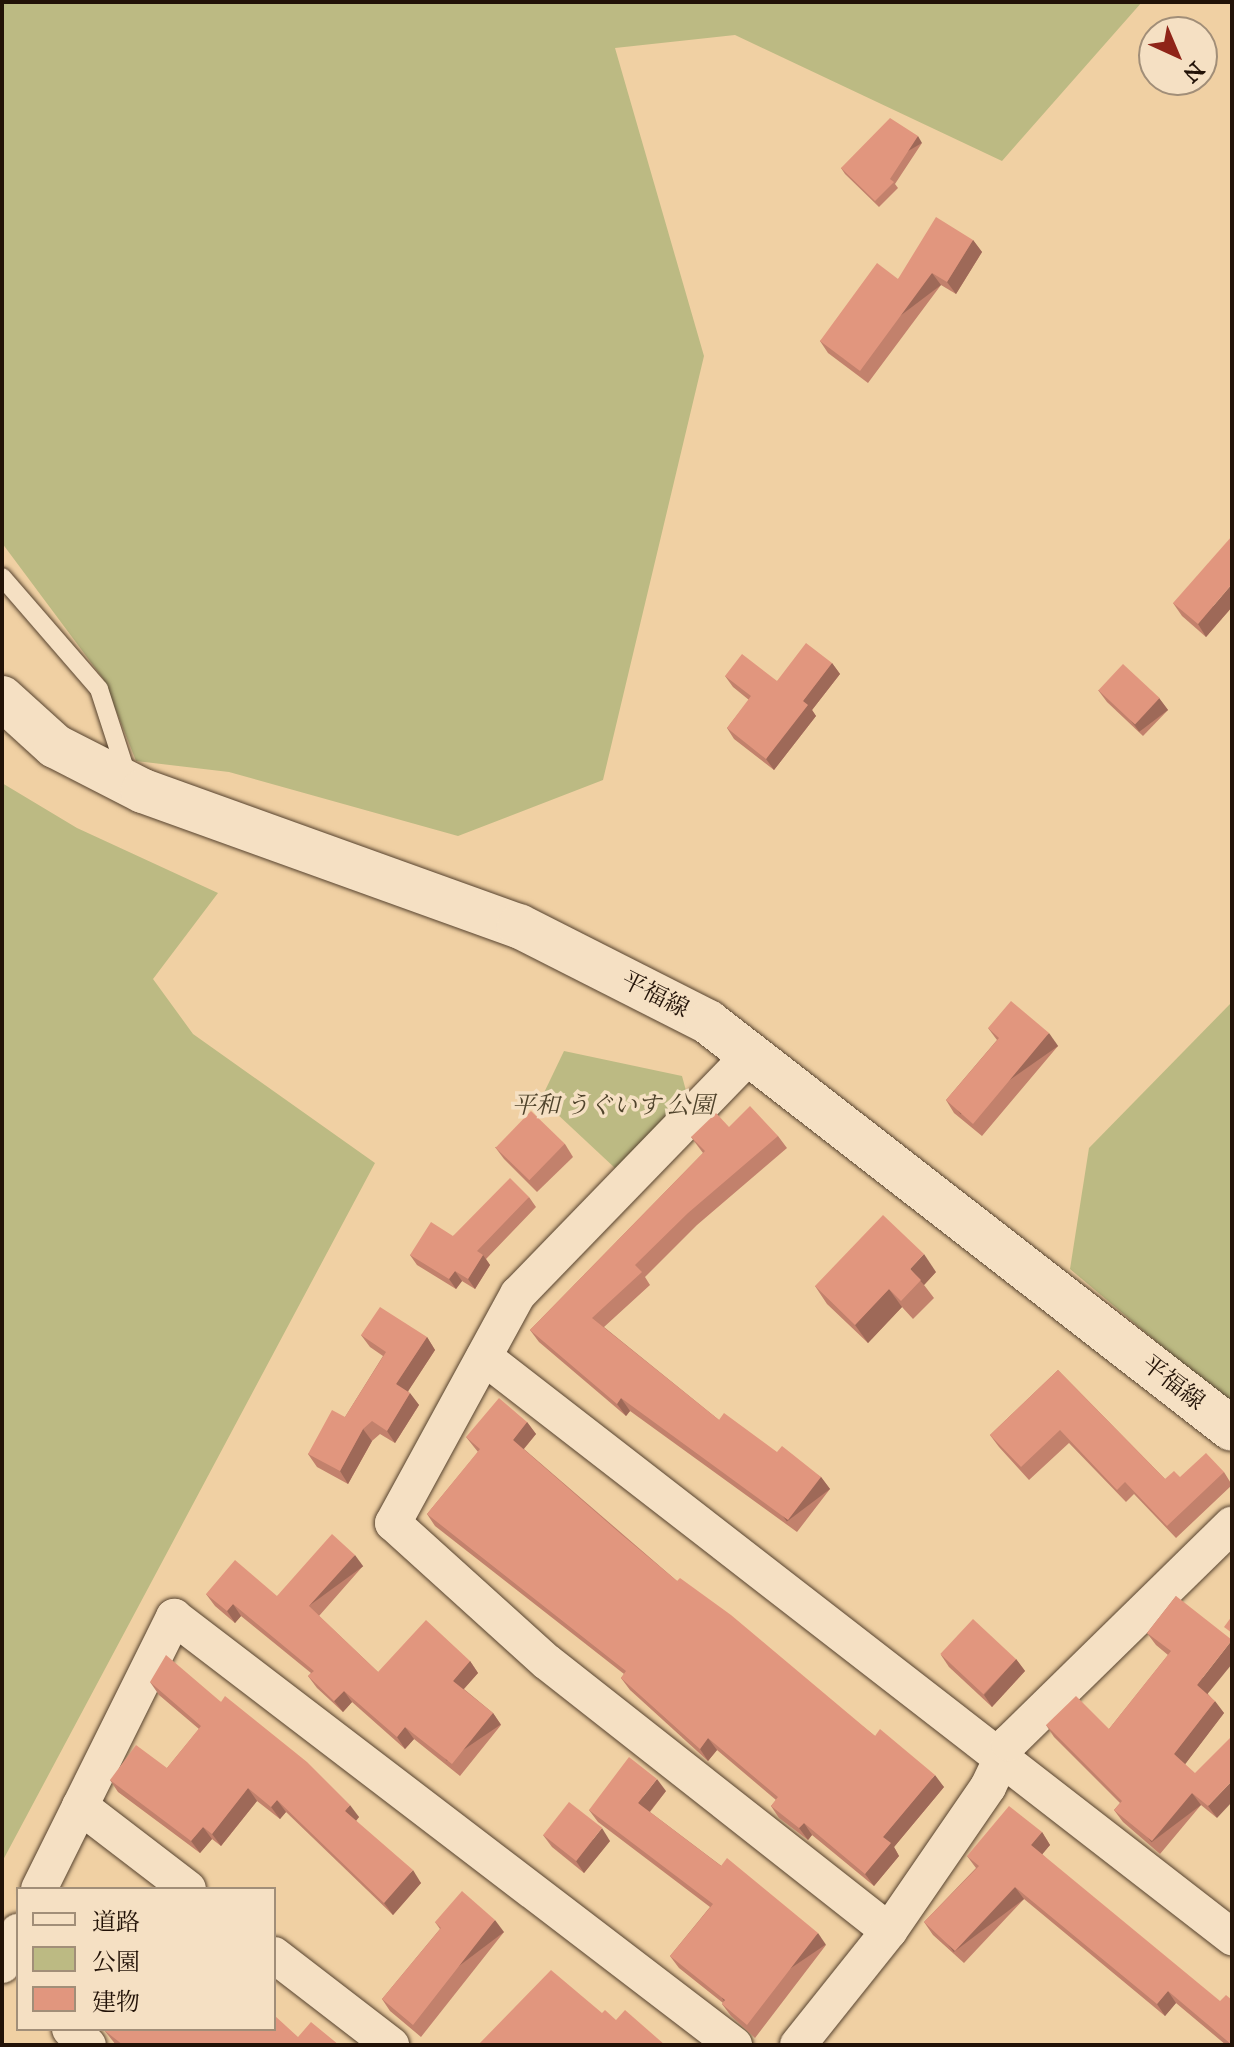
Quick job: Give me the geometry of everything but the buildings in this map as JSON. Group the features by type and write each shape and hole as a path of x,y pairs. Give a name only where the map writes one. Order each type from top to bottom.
{"street":[{"name":"平福線","path":"2,698 55,746 130,784 519,926 708,1022 1232,1429"},
{"path":"750,1055 518,1294 393,1523 547,1662 889,1931"},
{"path":"484,1357 1000,1761 1232,1937"},
{"path":"798,2045 889,1931 1009,1743 1232,1525"},
{"path":"40,1887 174,1617 734,2045"},
{"path":"80,1806 185,1887"},
{"path":"2,1966 16,1936"},
{"path":"276,1957 391,2045"},
{"path":"72,2031 88,2045"}],"lane":[{"path":"2,577 99,689 130,784"}],"green space":[{"path":"2,2 1142,2 1002,161 735,35 615,48 704,356 603,780 458,836 229,772 136,761 104,680 2,543"},
{"path":"2,783 77,828 218,893 153,979 193,1034 375,1163 2,1862"},
{"path":"1232,1002 1232,1405 1070,1269 1089,1148"},
{"name":"平和 うぐいす 公園","path":"564,1051 682,1076 688,1098 616,1169 541,1099"}]}
